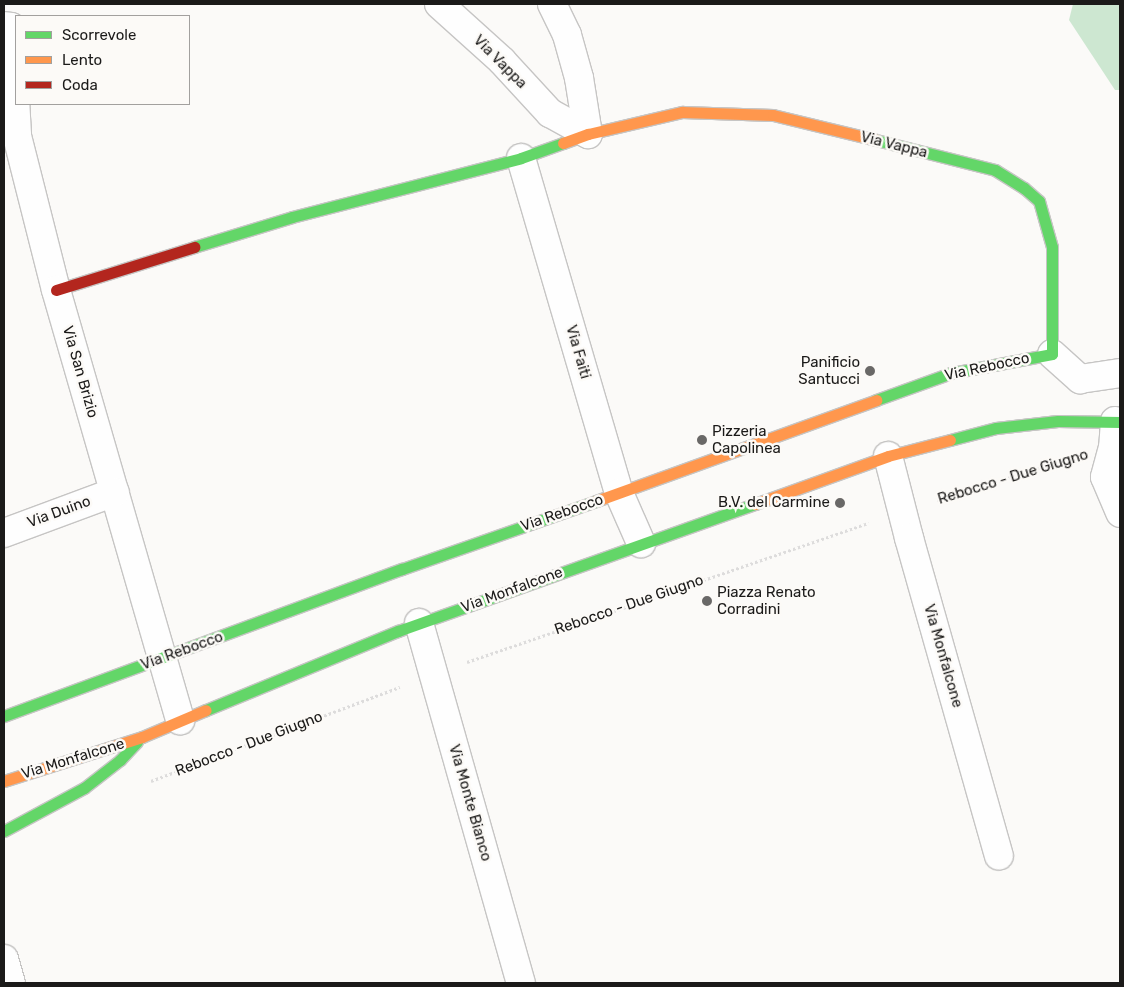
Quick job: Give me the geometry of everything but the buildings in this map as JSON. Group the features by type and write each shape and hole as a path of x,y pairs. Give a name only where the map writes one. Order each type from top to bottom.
{"street":[{"name":"Via Vappa","path":"439,4 502,61 550,113 588,134"},
{"path":"552,4 567,35 579,78 588,134"},
{"name":"Via San Brizio","path":"4,26 11,27 15,100"},
{"name":"Via San Brizio","path":"15,105 17,136 56,290 164,658 180,720"},
{"name":"Via Vappa","path":"56,290 292,218 521,158 588,134 682,112 773,115 995,170 1024,188 1039,201 1052,246 1052,354"},
{"name":"Via Faiti","path":"521,158 620,493 641,543"},
{"path":"1052,354 1080,379 1120,373"},
{"name":"Via Rebocco","path":"4,716 402,569 620,493 952,373 1052,354"},
{"name":"Via Monfalcone","path":"4,781 142,737 419,623 888,456 996,428 1058,421 1116,430"},
{"path":"1116,430 1105,477 1120,513"},
{"name":"Via Monfalcone","path":"888,456 904,511 909,538 999,855"},
{"name":"Via Duino","path":"4,533 115,492"},
{"name":"Via Monte Bianco","path":"419,623 521,983"},
{"name":"Via Monfalcone","path":"4,830 84,788 120,760 142,737"},
{"path":"4,959 11,983"}],"path":[{"name":"Rebocco - Due Giugno","path":"151,782 434,674 760,559 1060,461 1116,430"}],"green space":[{"path":"1073,4 1120,4 1120,90 1115,90 1069,20"}],"traffic: fast":[{"path":"876,140 995,170 1024,188 1039,201 1052,247 1052,354 951,373 876,400"},
{"path":"194,247 292,217 521,158 563,143"},
{"path":"950,440 996,428 1058,421 1120,422"},
{"path":"4,716 402,569 596,501"},
{"path":"206,710 398,631 755,504"},
{"path":"4,831 84,788 120,760 137,742"}],"traffic: slow":[{"path":"563,143 588,134 682,112 773,115 876,140"},
{"path":"596,501 876,400"},
{"path":"755,504 888,456 950,440"},
{"path":"4,781 142,737 206,710"}],"traffic: jam":[{"path":"56,290 194,247"}],"place":[{"name":"Panificio Santucci","path":"870,371"},
{"name":"Pizzeria Capolinea","path":"702,440"},
{"name":"B.V. del Carmine","path":"840,503"},
{"name":"Piazza Renato Corradini","path":"707,601"}]}
